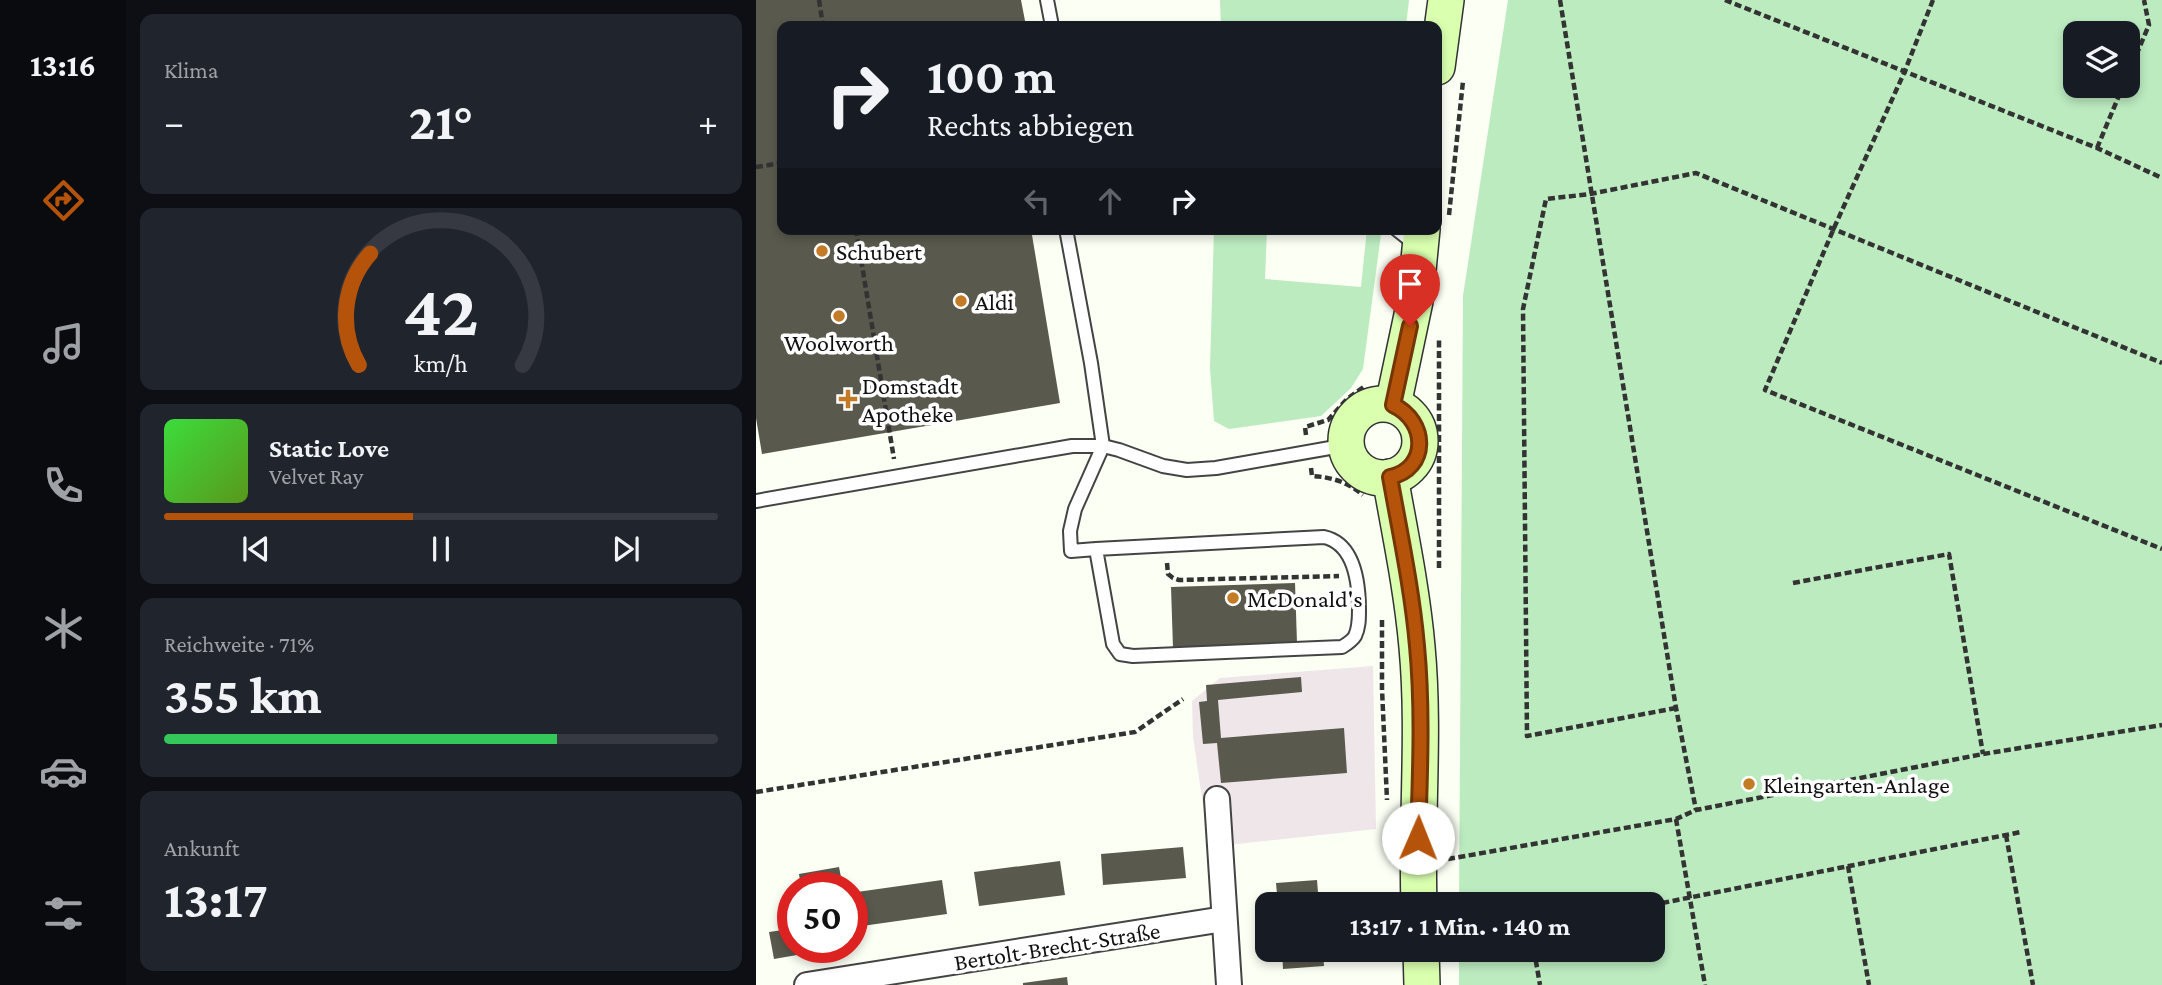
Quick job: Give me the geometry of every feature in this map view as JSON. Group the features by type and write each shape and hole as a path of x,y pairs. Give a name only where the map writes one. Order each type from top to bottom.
{"main road":[{"path":"1446,0 1450,68"},
{"path":"1393,405 1415,301 1421,235"},
{"path":"1380,404 1393,405 1411,417 1419,437 1419,448 1407,469 1390,477 1371,476 1360,470 1352,461 1346,437 1357,414 1380,404"},
{"path":"1390,477 1412,599 1417,648 1420,730 1419,892"},
{"path":"1421,962 1422,985"}],"street":[{"path":"1217,799 1229,985"},
{"name":"Bertolt-Brecht-Straße","path":"807,985 1224,919"}],"lane":[{"path":"1047,0 1051,21"},
{"path":"1067,235 1103,446 1076,509 1070,531 1071,551 1096,549 1165,545 1324,537 1341,546 1356,572 1359,587 1359,628 1353,640 1342,647 1133,656 1120,654 1113,644 1096,549"},
{"path":"756,501 1072,446 1103,446 1163,466 1187,470 1216,468 1347,445"}],"path":[{"path":"819,0 822,21"},
{"path":"1560,0 1676,708 1696,810"},
{"path":"1726,0 2097,148 2162,178"},
{"path":"1933,0 1904,73 1765,390 2162,549"},
{"path":"2140,46 2149,25 2144,0"},
{"path":"1442,113 1450,68"},
{"path":"2097,148 2118,98"},
{"path":"756,167 777,164"},
{"path":"1676,708 1527,736 1523,309 1546,199 1590,194 1696,173 2162,363"},
{"path":"857,235 897,477"},
{"path":"1439,335 1439,577"},
{"path":"1165,545 1168,574 1179,580 1346,576 1356,572"},
{"path":"1793,583 1949,554 1983,754"},
{"path":"756,792 1135,733 1183,699"},
{"path":"1418,865 1676,819 1696,810 1983,754 2162,724"},
{"path":"1676,819 1705,985"},
{"path":"1665,902 2021,832"},
{"path":"2006,835 2033,985"},
{"path":"1848,866 1869,985"},
{"path":"1536,962 1540,985"}],"shaded area":[{"path":"1373,666 1376,829 1209,847 1193,736 1192,701 1220,678"}],"green space":[{"path":"1220,0 1409,0 1407,21 1221,21"},
{"path":"1508,0 2162,0 2162,985 1459,985 1459,962 1665,962 1665,892 1459,892 1463,296"},
{"path":"1214,235 1267,235 1265,279 1361,287 1366,235 1381,235 1363,369 1351,388 1321,416 1229,429 1214,421 1210,368"}],"building":[{"path":"756,0 1021,0 1025,21 777,21 777,235 1032,235 1060,403 762,454 756,418"},
{"path":"1295,583 1297,643 1173,648 1171,587"},
{"path":"1301,677 1302,692 1218,700 1221,738 1344,728 1347,773 1221,783 1217,743 1203,744 1199,702 1207,701 1206,685"},
{"path":"1183,847 1186,878 1103,885 1101,854"},
{"path":"1060,861 1065,895 979,906 974,872"},
{"path":"839,867 840,872 810,872"},
{"path":"942,880 947,914 868,925 868,890"},
{"path":"1317,880 1318,892 1277,892 1276,883"},
{"path":"777,931 777,958 774,959 769,932"},
{"path":"1283,962 1324,962 1324,966 1283,969"},
{"path":"1067,977 1068,985 1023,985 1023,983"}],"place":[{"name":"Schubert","path":"822,251"},
{"name":"Aldi","path":"961,301"},
{"name":"Woolworth","path":"839,316"},
{"name":"Domstadt Apotheke","path":"848,399"},
{"name":"McDonald's","path":"1233,598"},
{"name":"Kleingarten-Anlage","path":"1749,784"}],"route":[{"path":"1410,326 1393,405 1411,417 1417,427 1419,448 1407,469 1390,477 1412,599 1417,648 1420,730 1418,838"}]}
